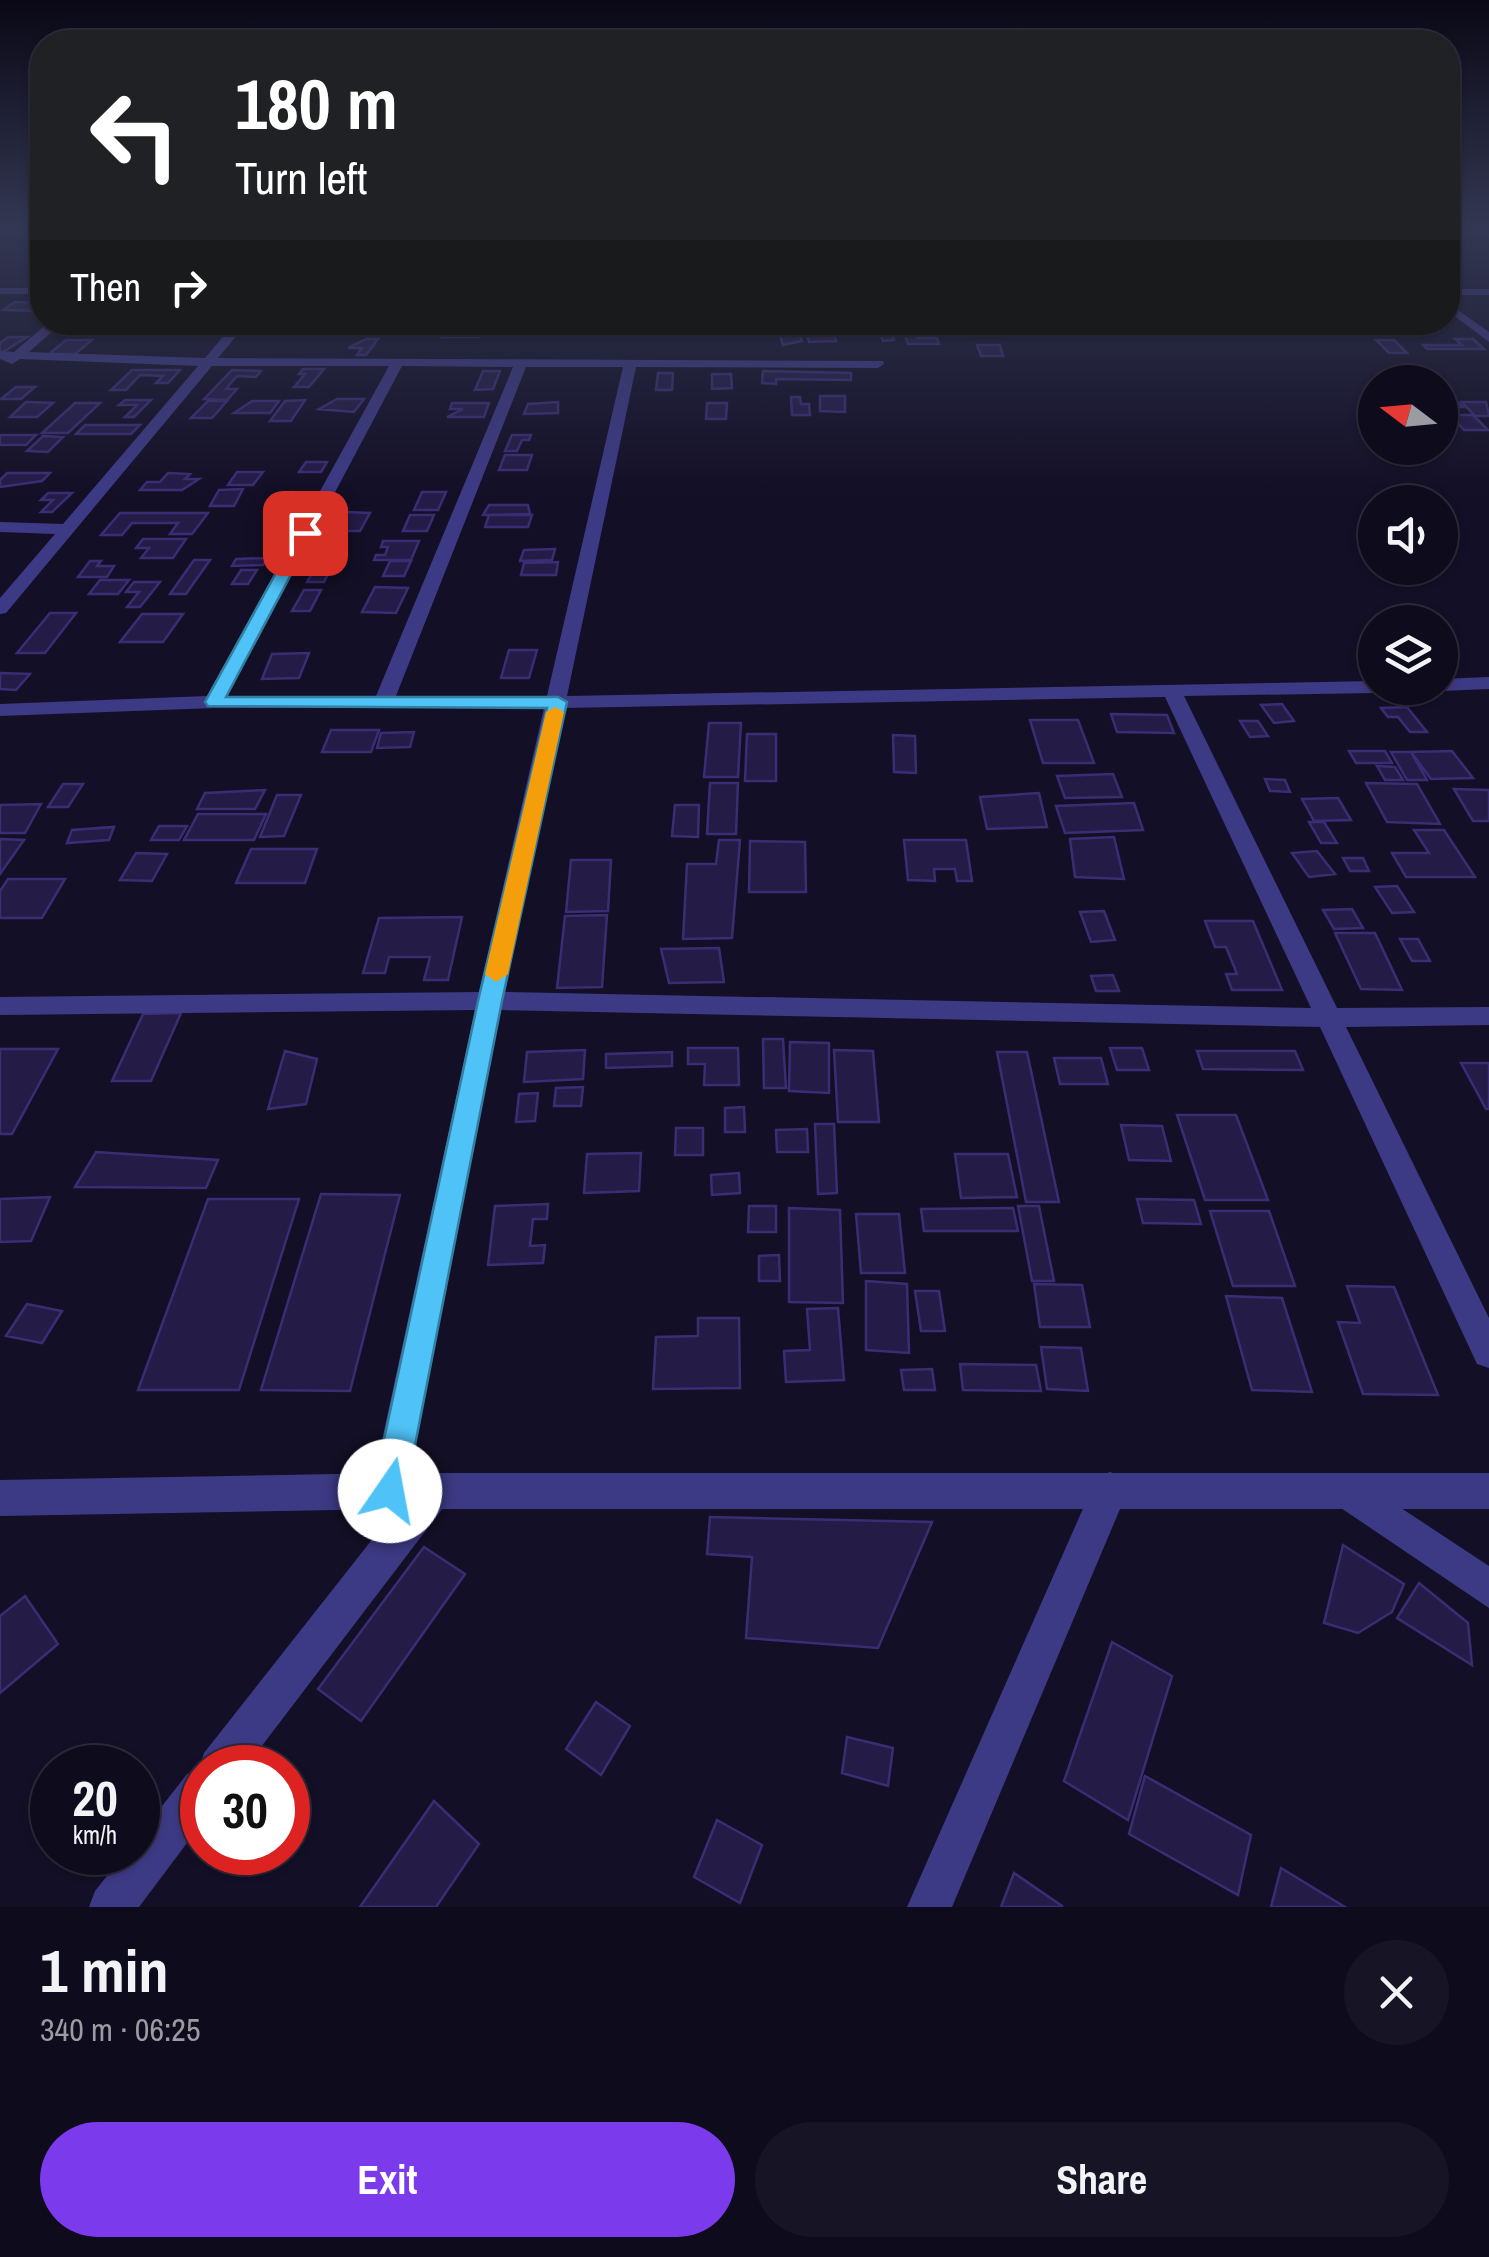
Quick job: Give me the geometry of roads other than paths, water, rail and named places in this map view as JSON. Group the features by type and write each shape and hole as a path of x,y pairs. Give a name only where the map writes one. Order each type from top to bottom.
{"street":[{"path":"1460,315 1489,338"},
{"path":"0,370 42,335"},
{"path":"0,609 231,335"},
{"path":"0,355 207,362 878,364"},
{"path":"214,702 396,363"},
{"path":"383,704 521,363"},
{"path":"390,1491 490,1001 630,363"},
{"path":"0,527 65,529"},
{"path":"1458,684 1489,683"},
{"path":"0,710 214,702 558,702 1358,687"},
{"path":"1173,693 1489,1353"},
{"path":"0,1006 490,1001 1326,1018 1489,1016"},
{"path":"929,1907 1110,1490"},
{"path":"0,1498 390,1491 1489,1491"},
{"path":"237,1745 433,1491"},
{"path":"1348,1491 1489,1589"},
{"path":"111,1907 180,1817"}]}
